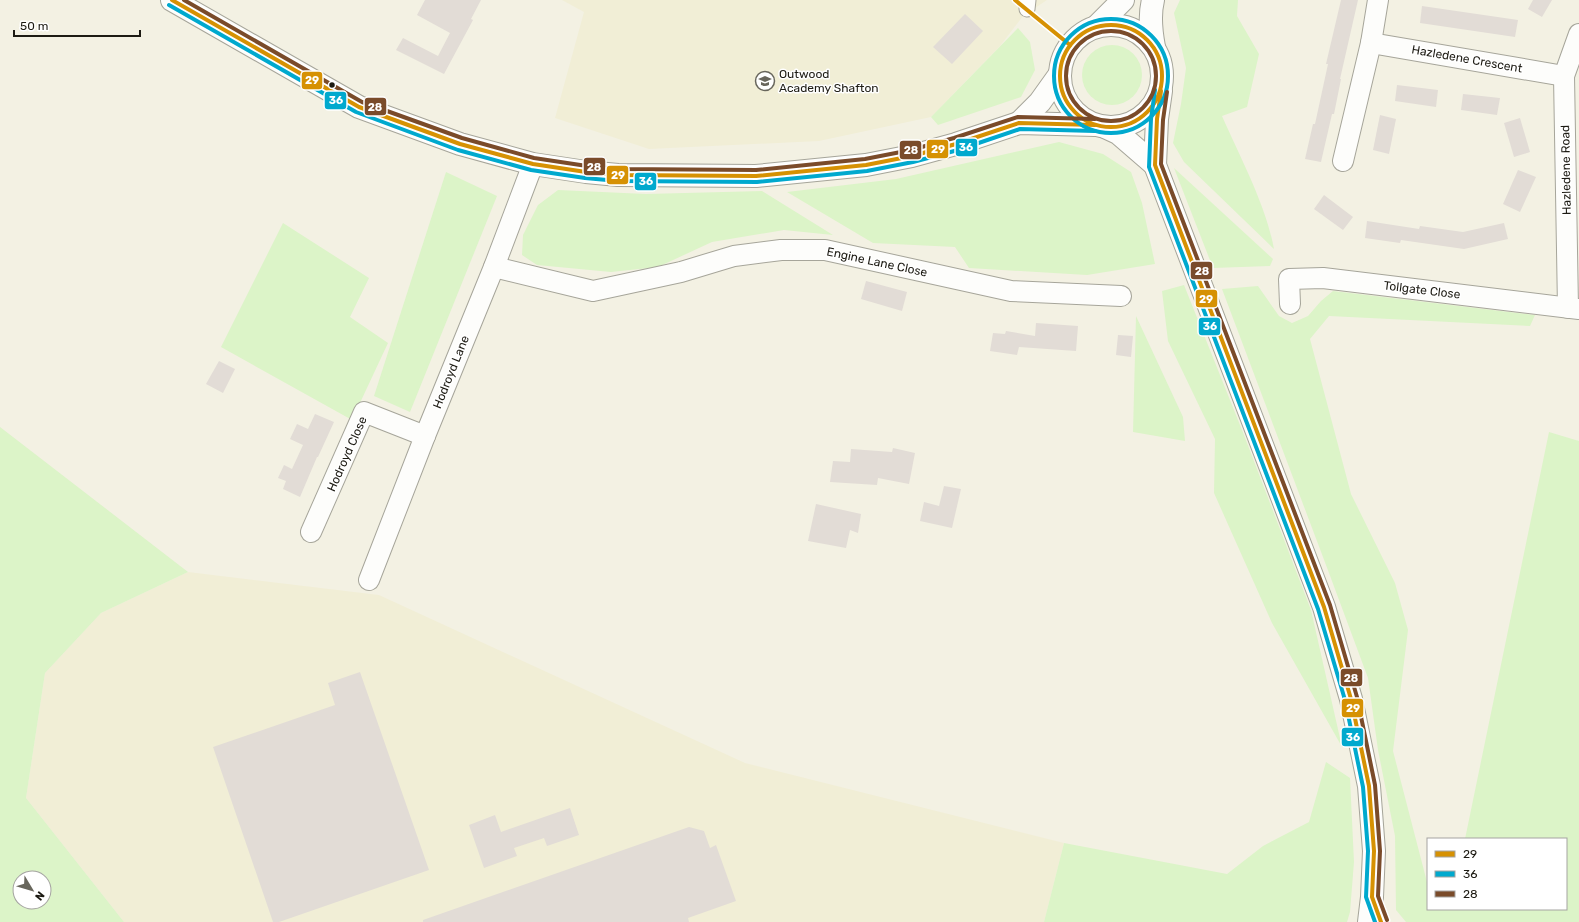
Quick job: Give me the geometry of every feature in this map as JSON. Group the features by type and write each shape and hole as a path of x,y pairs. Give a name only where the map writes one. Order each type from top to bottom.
{"main road":[{"path":"172,0 360,107 460,144 533,164 618,175 756,176 874,164 956,144 1019,123 1120,127 1145,115 1155,104 1161,90"},
{"path":"1097,26 1123,0"},
{"path":"1153,0 1151,8 1151,30 1154,47"},
{"path":"1155,165 1118,133 1078,115 1066,100 1061,88 1061,64 1070,45 1082,33 1097,26 1112,24 1128,27 1143,35 1154,47 1159,57 1163,79 1158,119 1155,165 1324,607 1351,699 1369,786 1374,851 1372,897 1369,922"},
{"path":"1019,123 1040,102 1060,74"},
{"path":"1372,897 1381,922"}],"street":[{"path":"1343,162 1371,43 1378,0"},
{"name":"Hazledene Road","path":"1574,309 1572,101 1564,76 1579,34"},
{"name":"Hazledene Crescent","path":"1371,43 1564,76"},
{"name":"Hodroyd Lane","path":"369,580 425,436 494,267 533,164"},
{"name":"Engine Lane Close","path":"494,267 594,292 681,272 734,256 781,250 825,250 1011,291 1122,296"},
{"name":"Tollgate Close","path":"1290,304 1288,280 1323,278 1574,309"},
{"name":"Hodroyd Close","path":"312,532 364,412 425,436"}],"shaded area":[{"name":"Outwood Academy Shafton","path":"562,0 1047,0 1023,16 1000,46 931,117 819,141 649,149 555,118 584,12"},
{"path":"188,572 379,595 745,763 1064,843 1044,922 124,922 26,798 45,673 101,613"}],"green space":[{"path":"1180,0 1238,0 1237,16 1259,54 1247,107 1222,116 1259,198 1274,249 1184,162 1173,143 1181,104 1186,68 1174,13"},
{"path":"1018,28 1030,42 1035,70 1021,97 938,125 931,117"},
{"path":"1106,45 1118,45 1129,50 1137,58 1142,69 1140,87 1129,100 1118,105 1106,105 1095,100 1087,92 1082,81 1082,69 1087,58 1095,50"},
{"path":"1059,142 1103,154 1131,172 1142,203 1155,264 1087,275 969,268 955,247 873,243 787,192 896,179"},
{"path":"1174,168 1273,259 1270,266 1213,268"},
{"path":"446,172 497,196 410,412 374,396"},
{"path":"558,190 646,194 762,191 833,235 784,230 712,242 658,267 611,272 537,265 522,255 523,235 538,205"},
{"path":"283,223 369,278 350,317 388,343 352,420 221,347"},
{"path":"1184,285 1244,435 1311,610 1342,747 1272,623 1214,493 1215,439 1168,341 1162,291"},
{"path":"1258,286 1279,316 1292,323 1308,316 1321,301 1333,291 1535,315 1530,326 1329,316 1310,339 1351,494 1395,583 1408,630 1393,751 1427,882 1427,910 1567,910 1567,838 1465,838 1549,432 1579,441 1579,922 1406,922 1396,910 1395,836 1378,750 1368,678 1222,289"},
{"path":"1136,316 1183,417 1185,441 1133,432"},
{"path":"0,427 188,572 101,613 45,673 26,798 124,922 0,922"},
{"path":"1326,762 1350,778 1354,862 1350,912 1347,922 1044,922 1064,843 1227,874 1263,846 1309,822"}],"building":[{"path":"425,0 481,0 471,19 473,20 444,74 396,50 403,38 438,56 450,33 417,15"},
{"path":"1341,0 1358,0 1340,79 1334,114 1332,114 1321,162 1305,159 1313,124 1315,124 1328,64 1326,64"},
{"path":"1533,0 1552,0 1542,17 1528,9"},
{"path":"1422,6 1518,20 1515,37 1420,23"},
{"path":"965,14 983,31 952,64 933,47"},
{"path":"1397,85 1438,90 1436,107 1395,101"},
{"path":"1463,94 1500,98 1497,115 1461,110"},
{"path":"1380,115 1396,119 1389,154 1373,150"},
{"path":"1520,118 1530,152 1514,157 1504,123"},
{"path":"1518,170 1536,177 1520,212 1503,204"},
{"path":"1324,195 1353,217 1343,230 1314,209"},
{"path":"1367,221 1419,229 1420,226 1463,232 1504,223 1508,239 1464,249 1401,240 1400,243 1365,238"},
{"path":"866,281 907,292 902,311 861,299"},
{"path":"1036,323 1078,326 1076,351 1019,347 1017,355 990,351 993,333 1005,334 1006,331 1035,336"},
{"path":"1118,335 1133,336 1131,357 1116,355"},
{"path":"219,361 235,369 223,393 206,384"},
{"path":"315,414 334,422 300,497 283,489 286,481 278,478 284,465 292,469 303,445 290,439 297,424 308,429"},
{"path":"893,448 915,453 909,484 878,478 877,485 830,482 833,461 850,462 851,449 892,452"},
{"path":"944,486 961,489 952,528 920,521 924,502 939,506"},
{"path":"816,504 861,514 858,533 850,530 846,548 808,541"},
{"path":"360,672 429,870 279,922 273,922 213,747 335,705 328,683"},
{"path":"570,808 579,835 547,846 544,838 514,848 517,856 484,868 469,825 495,815 501,832"},
{"path":"689,827 704,831 710,848 716,845 736,901 688,918 689,922 423,922 423,920"}],"transit line":[{"name":"29","path":"172,0 359,107 460,144 533,164 586,172 618,175 756,176 866,165 912,156 956,144 1019,123 1095,125"},
{"name":"28","path":"184,0 362,102 462,138 534,158 587,166 618,169 756,170 865,159 911,150 954,138 1018,117 1095,119"},
{"name":"29","path":"1015,0 1070,45"},
{"name":"36","path":"169,5 356,112 458,150 531,170 585,178 618,181 757,182 867,171 913,162 958,150 1020,129 1095,131"},
{"name":"36","path":"1111,19 1133,23 1143,28 1159,44 1164,54 1168,76 1164,98 1159,108 1143,124 1133,129 1111,133 1089,129 1079,124 1063,108 1058,98 1054,76 1058,54 1063,44 1079,28 1089,23 1111,19"},
{"name":"29","path":"1111,25 1131,29 1139,33 1147,40 1154,48 1158,56 1162,76 1158,96 1154,104 1147,112 1139,119 1131,123 1111,127 1091,123 1083,119 1075,112 1068,104 1064,96 1060,76 1064,56 1068,48 1075,40 1083,33 1091,29 1111,25"},
{"name":"28","path":"1111,31 1128,34 1143,44 1153,59 1156,76 1153,93 1143,108 1128,118 1111,121 1094,118 1079,108 1069,93 1066,76 1069,59 1079,44 1094,34 1111,31"},
{"name":"36","path":"1155,90 1151,119 1149,167 1318,609 1345,700 1363,787 1368,851 1366,897 1375,922"},
{"name":"29","path":"1161,91 1157,119 1155,165 1324,607 1351,699 1369,786 1374,851 1372,897 1381,922"},
{"name":"28","path":"1167,92 1163,120 1161,164 1330,605 1357,697 1375,785 1380,851 1378,896 1387,920"}],"place":[{"name":"Outwood Academy Shafton","path":"765,81"}]}
